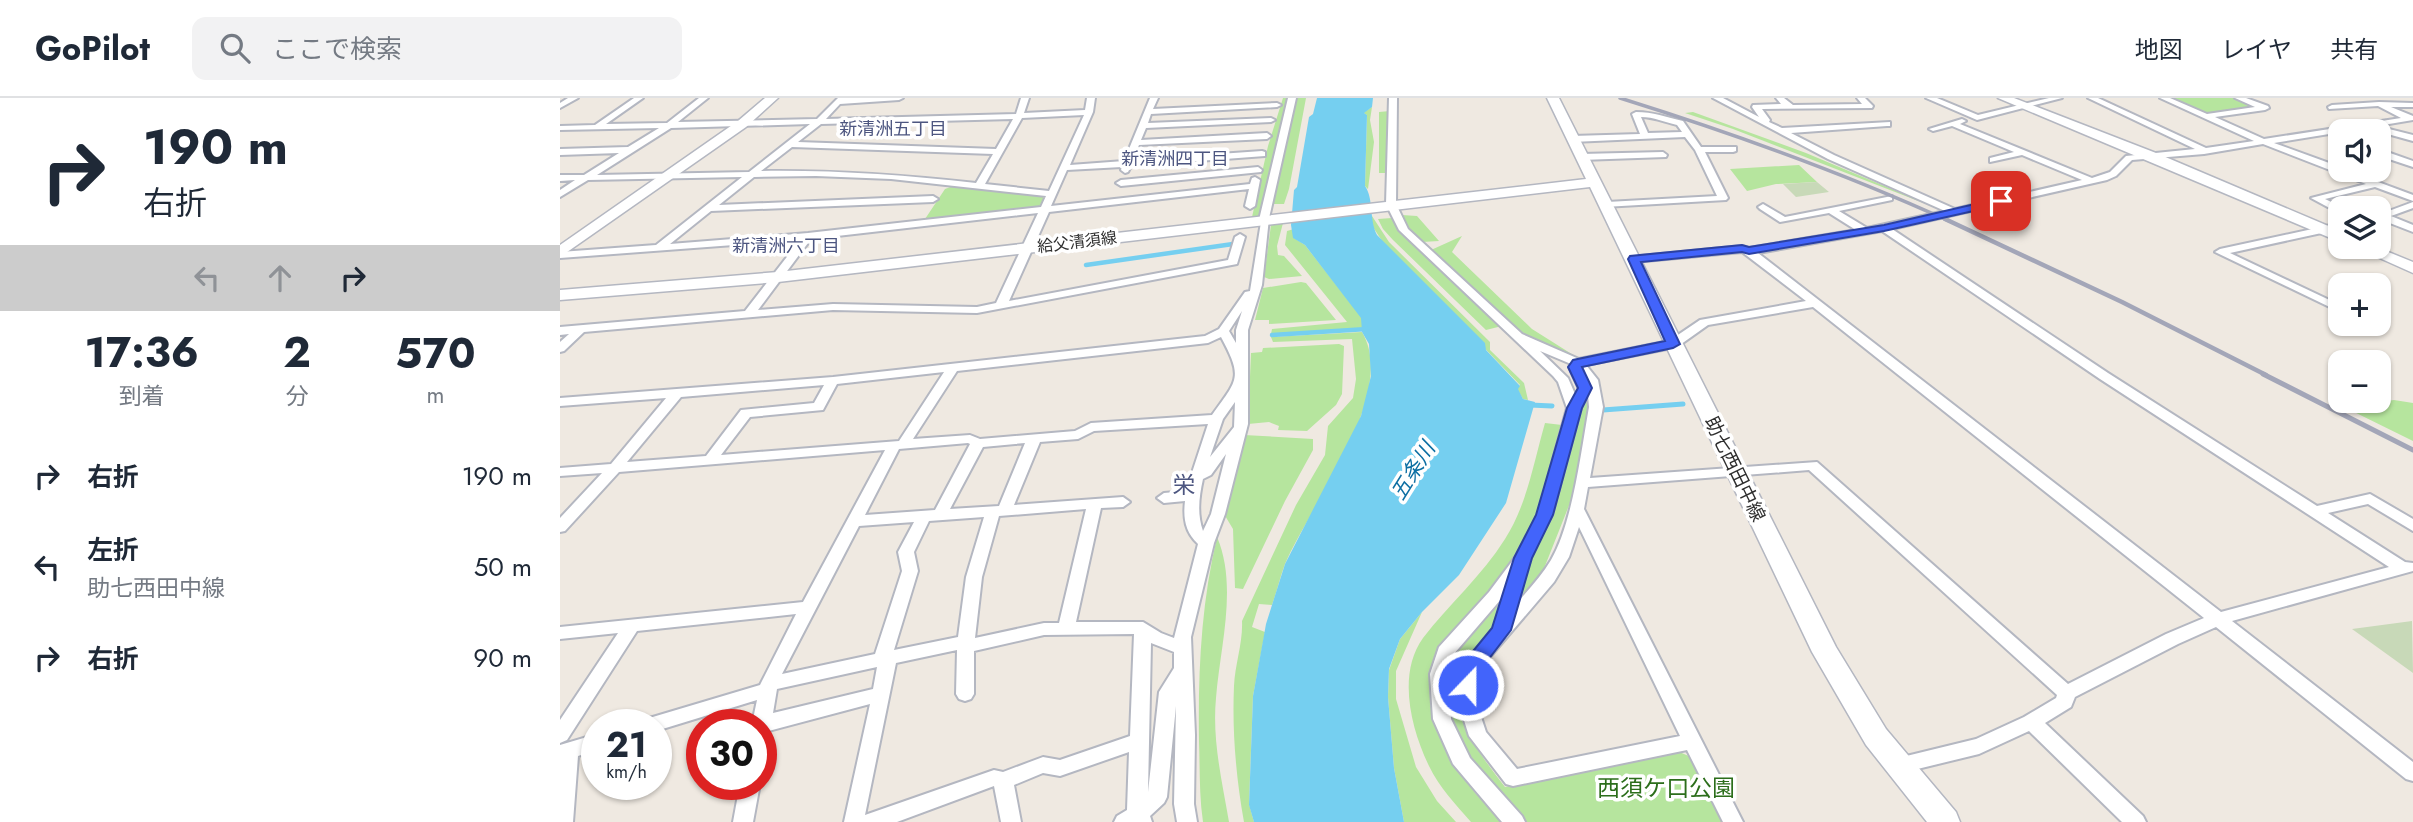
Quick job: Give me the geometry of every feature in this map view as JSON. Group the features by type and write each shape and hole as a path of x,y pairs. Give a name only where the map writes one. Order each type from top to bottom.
{"main road":[{"path":"560,254 742,124 772,98"},
{"name":"助七西田中線","path":"1553,98 1825,652 1876,737 1945,822"},
{"path":"2004,98 2151,156 2328,232"},
{"name":"給父清須線","path":"560,295 778,277 1594,182"},
{"path":"2391,259 2413,268"}],"street":[{"path":"560,106 574,98"},
{"path":"597,127 639,98"},
{"path":"560,194 668,125 704,98"},
{"path":"659,247 818,122 840,100 899,98"},
{"path":"979,186 1019,116 1024,98"},
{"path":"1001,305 1065,168 1089,112 1091,98"},
{"path":"1115,202 1127,164 1154,98"},
{"path":"1187,822 1184,804 1183,658 1206,543 1217,514 1241,424 1242,330 1256,285 1292,98"},
{"path":"1717,98 1779,131 1952,211"},
{"path":"1780,98 1787,106"},
{"path":"1757,120 1766,120 1756,107 1869,106 1861,98"},
{"path":"1930,98 1976,118"},
{"path":"1933,129 2058,98"},
{"path":"2092,98 2204,151"},
{"path":"2164,98 2262,141 2328,165"},
{"path":"2206,116 2264,108 2239,98"},
{"path":"2354,98 2367,104"},
{"path":"1396,99 1394,165 1388,205 1404,230 1557,373 1564,382 1574,408"},
{"path":"1148,112 1278,102 1253,186 1250,206"},
{"path":"2332,107 2367,104 2413,105"},
{"path":"2379,104 2412,119"},
{"path":"560,128 1089,112"},
{"path":"1607,205 1723,198 1699,150 1680,123 1656,114 1636,114 1645,136"},
{"path":"2391,122 2412,119"},
{"path":"1142,126 1271,120"},
{"path":"1779,131 1887,124"},
{"path":"1952,124 2092,181"},
{"path":"1749,251 1884,228 2092,181 2113,174 2129,158 2204,151 2328,131"},
{"path":"2391,132 2413,138"},
{"path":"1572,139 1687,134"},
{"path":"1136,143 1267,136"},
{"path":"790,144 1000,152"},
{"path":"1699,150 1734,149"},
{"path":"560,152 629,150"},
{"path":"1993,160 2025,152"},
{"path":"1065,168 1262,154"},
{"path":"1581,157 1663,156"},
{"path":"2391,156 2413,164"},
{"path":"1121,183 1258,170"},
{"path":"560,178 826,173 1053,194"},
{"path":"916,224 944,182"},
{"path":"2371,182 2413,198"},
{"path":"2328,204 2316,198 2376,184"},
{"path":"560,254 808,236 1253,186"},
{"path":"1763,206 1783,220 1889,198"},
{"path":"708,208 933,200"},
{"path":"2391,214 2413,205"},
{"path":"1830,210 1865,231"},
{"path":"2391,221 2413,229"},
{"path":"1884,228 2105,376 2408,567"},
{"path":"2328,229 2220,252 2328,303"},
{"path":"750,313 808,236"},
{"path":"560,331 833,307 977,310 1233,262 1240,237"},
{"path":"1634,259 1742,249 1749,251 2413,773"},
{"path":"560,402 833,381 1208,339 1223,331 1256,285"},
{"path":"1578,363 1673,344 1704,323 1815,303"},
{"path":"560,348 579,331"},
{"path":"1223,331 1240,361"},
{"path":"1517,336 1578,363 1592,380 1596,407 1577,509 1561,557 1548,578 1476,662 1468,685 1471,714 1478,736 1513,778 1693,741"},
{"path":"1515,822 1463,764 1443,719 1439,674 1445,652 1496,596 1523,558 1545,515 1574,408 1585,388 1575,367 1578,363"},
{"path":"764,709 768,687 855,521 898,445 952,369"},
{"path":"709,461 746,413 818,407 833,381"},
{"path":"1206,543 1195,531 1192,516 1197,477 1216,419 1242,383"},
{"path":"560,527 613,470 677,393"},
{"path":"560,472 613,470 970,439 978,443 1034,439 1078,435 1091,428 1216,419"},
{"path":"1197,477 1206,472 1241,424"},
{"path":"965,694 964,644 981,539 1000,509 1034,439"},
{"path":"941,513 978,443"},
{"path":"1583,483 1812,464 2066,693"},
{"path":"1164,498 1193,495"},
{"path":"2316,511 2370,499 2413,526"},
{"path":"855,521 1123,502"},
{"path":"1066,629 1096,505"},
{"path":"1577,509 1733,822"},
{"path":"855,822 885,659 910,571 906,551 923,517"},
{"path":"1501,630 1523,558"},
{"path":"2066,693 2172,639 2219,619 2408,567"},
{"path":"560,633 810,607"},
{"path":"563,822 563,746 632,626"},
{"path":"672,718 768,687 885,659 1044,629 1143,628 1183,658"},
{"path":"1135,820 1143,628"},
{"path":"1135,820 1157,797 1168,692 1183,658"},
{"path":"1897,766 1979,746 2031,722 2065,702 2066,693"},
{"path":"777,720 880,694"},
{"path":"2031,722 2136,822"},
{"path":"872,822 994,778 1003,780 1043,765 1060,768 1140,741"},
{"path":"563,746 581,744"},
{"path":"1003,780 1011,822"},
{"path":"743,822 747,800"},
{"path":"1135,820 1157,822"}],"green space":[{"path":"1283,98 1289,98 1260,216 1252,217 1268,146"},
{"path":"1294,98 1306,98 1289,189 1284,204 1271,204"},
{"path":"2168,98 2236,98 2258,107 2210,114"},
{"path":"1372,107 1370,120 1374,142 1368,189 1365,186 1367,115 1363,113"},
{"path":"1390,111 1389,173 1379,173 1379,112"},
{"path":"1693,112 1806,153 1944,211 1685,113"},
{"path":"1799,165 1817,182 1776,184 1747,191 1730,169"},
{"path":"1817,182 1829,192 1796,197 1783,184"},
{"path":"953,186 1044,198 1036,208 925,219 945,189"},
{"path":"1402,215 1417,216 1439,241 1422,242 1403,222"},
{"path":"1372,216 1389,242 1490,342 1490,350 1524,383 1528,400 1523,399 1517,389 1520,385 1384,244 1371,224"},
{"path":"1392,218 1401,232 1502,326 1486,330 1393,240 1378,219"},
{"path":"1283,223 1277,246 1278,255 1284,256 1302,276 1269,279 1264,277 1271,225"},
{"path":"1294,229 1294,238 1305,245 1362,318 1362,328 1271,334 1272,329 1347,322 1285,245 1287,231"},
{"path":"1462,236 1452,252 1532,329 1578,358 1523,335 1431,250"},
{"path":"1306,283 1336,320 1269,324 1269,320 1255,320 1263,288"},
{"path":"1362,332 1370,358 1369,387 1360,418 1347,450 1285,564 1272,605 1259,604 1252,627 1265,632 1253,696 1249,804 1254,822 1244,822 1234,720 1235,678 1242,621 1296,505 1325,455 1328,426 1353,398 1356,379 1352,339 1273,342 1271,337"},
{"path":"1339,344 1344,346 1342,394 1336,405 1307,431 1278,430 1279,426 1269,422 1248,424 1251,353 1262,352 1263,348"},
{"path":"1589,391 1590,419 1570,503 1541,576 1512,613 1528,557 1551,519 1577,414"},
{"path":"2391,400 2413,403 2413,441 2356,413 2391,413"},
{"path":"1545,423 1562,425 1534,523 1501,578 1439,649 1454,763 1476,794 1503,822 1471,822 1448,796 1423,751 1412,719 1410,668 1423,638 1486,565 1513,526 1529,482"},
{"path":"1244,435 1313,439 1313,450 1243,589 1235,588 1233,529 1224,514"},
{"path":"1217,537 1223,556 1227,596 1215,729 1229,822 1203,822 1199,741 1200,664 1207,588"},
{"name":"西須ケ口公園","path":"1512,585 1495,626 1468,659 1461,677 1459,694 1461,711 1474,743 1505,787 1677,751 1691,757 1722,822 1525,822 1498,796 1474,763 1456,726 1449,707 1447,671 1453,655 1465,638"},
{"path":"1422,612 1396,671 1396,699 1416,767 1437,801 1456,822 1404,822 1394,768 1388,697 1389,670 1400,639"},
{"path":"2412,621 2413,673 2352,629"}],"water":[{"name":"五条川","path":"1317,98 1373,98 1372,107 1364,113 1367,115 1365,186 1370,197 1377,235 1485,343 1486,350 1520,386 1518,389 1523,399 1535,402 1506,503 1459,575 1422,612 1400,639 1389,669 1388,697 1394,768 1404,822 1254,822 1249,805 1253,696 1266,624 1285,564 1361,416 1371,376 1369,344 1362,332 1361,318 1305,245 1293,238 1291,225 1294,190 1297,187 1309,117 1313,114"}],"waterway":[{"path":"1086,265 1233,244"},
{"path":"1272,335 1367,329"},
{"path":"1603,410 1683,404"},
{"path":"1530,405 1552,406"}],"railway":[{"path":"1620,98 1786,154 1949,221"},
{"path":"1945,219 2122,302 2266,375"},
{"path":"2263,374 2413,450"}],"district":[{"name":"新清洲五丁目","path":"893,129"},
{"name":"新清洲四丁目","path":"1175,159"},
{"name":"新清洲六丁目","path":"786,246"},
{"name":"栄","path":"1184,485"}],"route":[{"path":"1468,685 1476,662 1501,630 1523,558 1545,515 1574,408 1585,388 1575,367 1578,363 1673,344 1634,259 1742,249 1749,251 1884,228 2001,201"}]}
